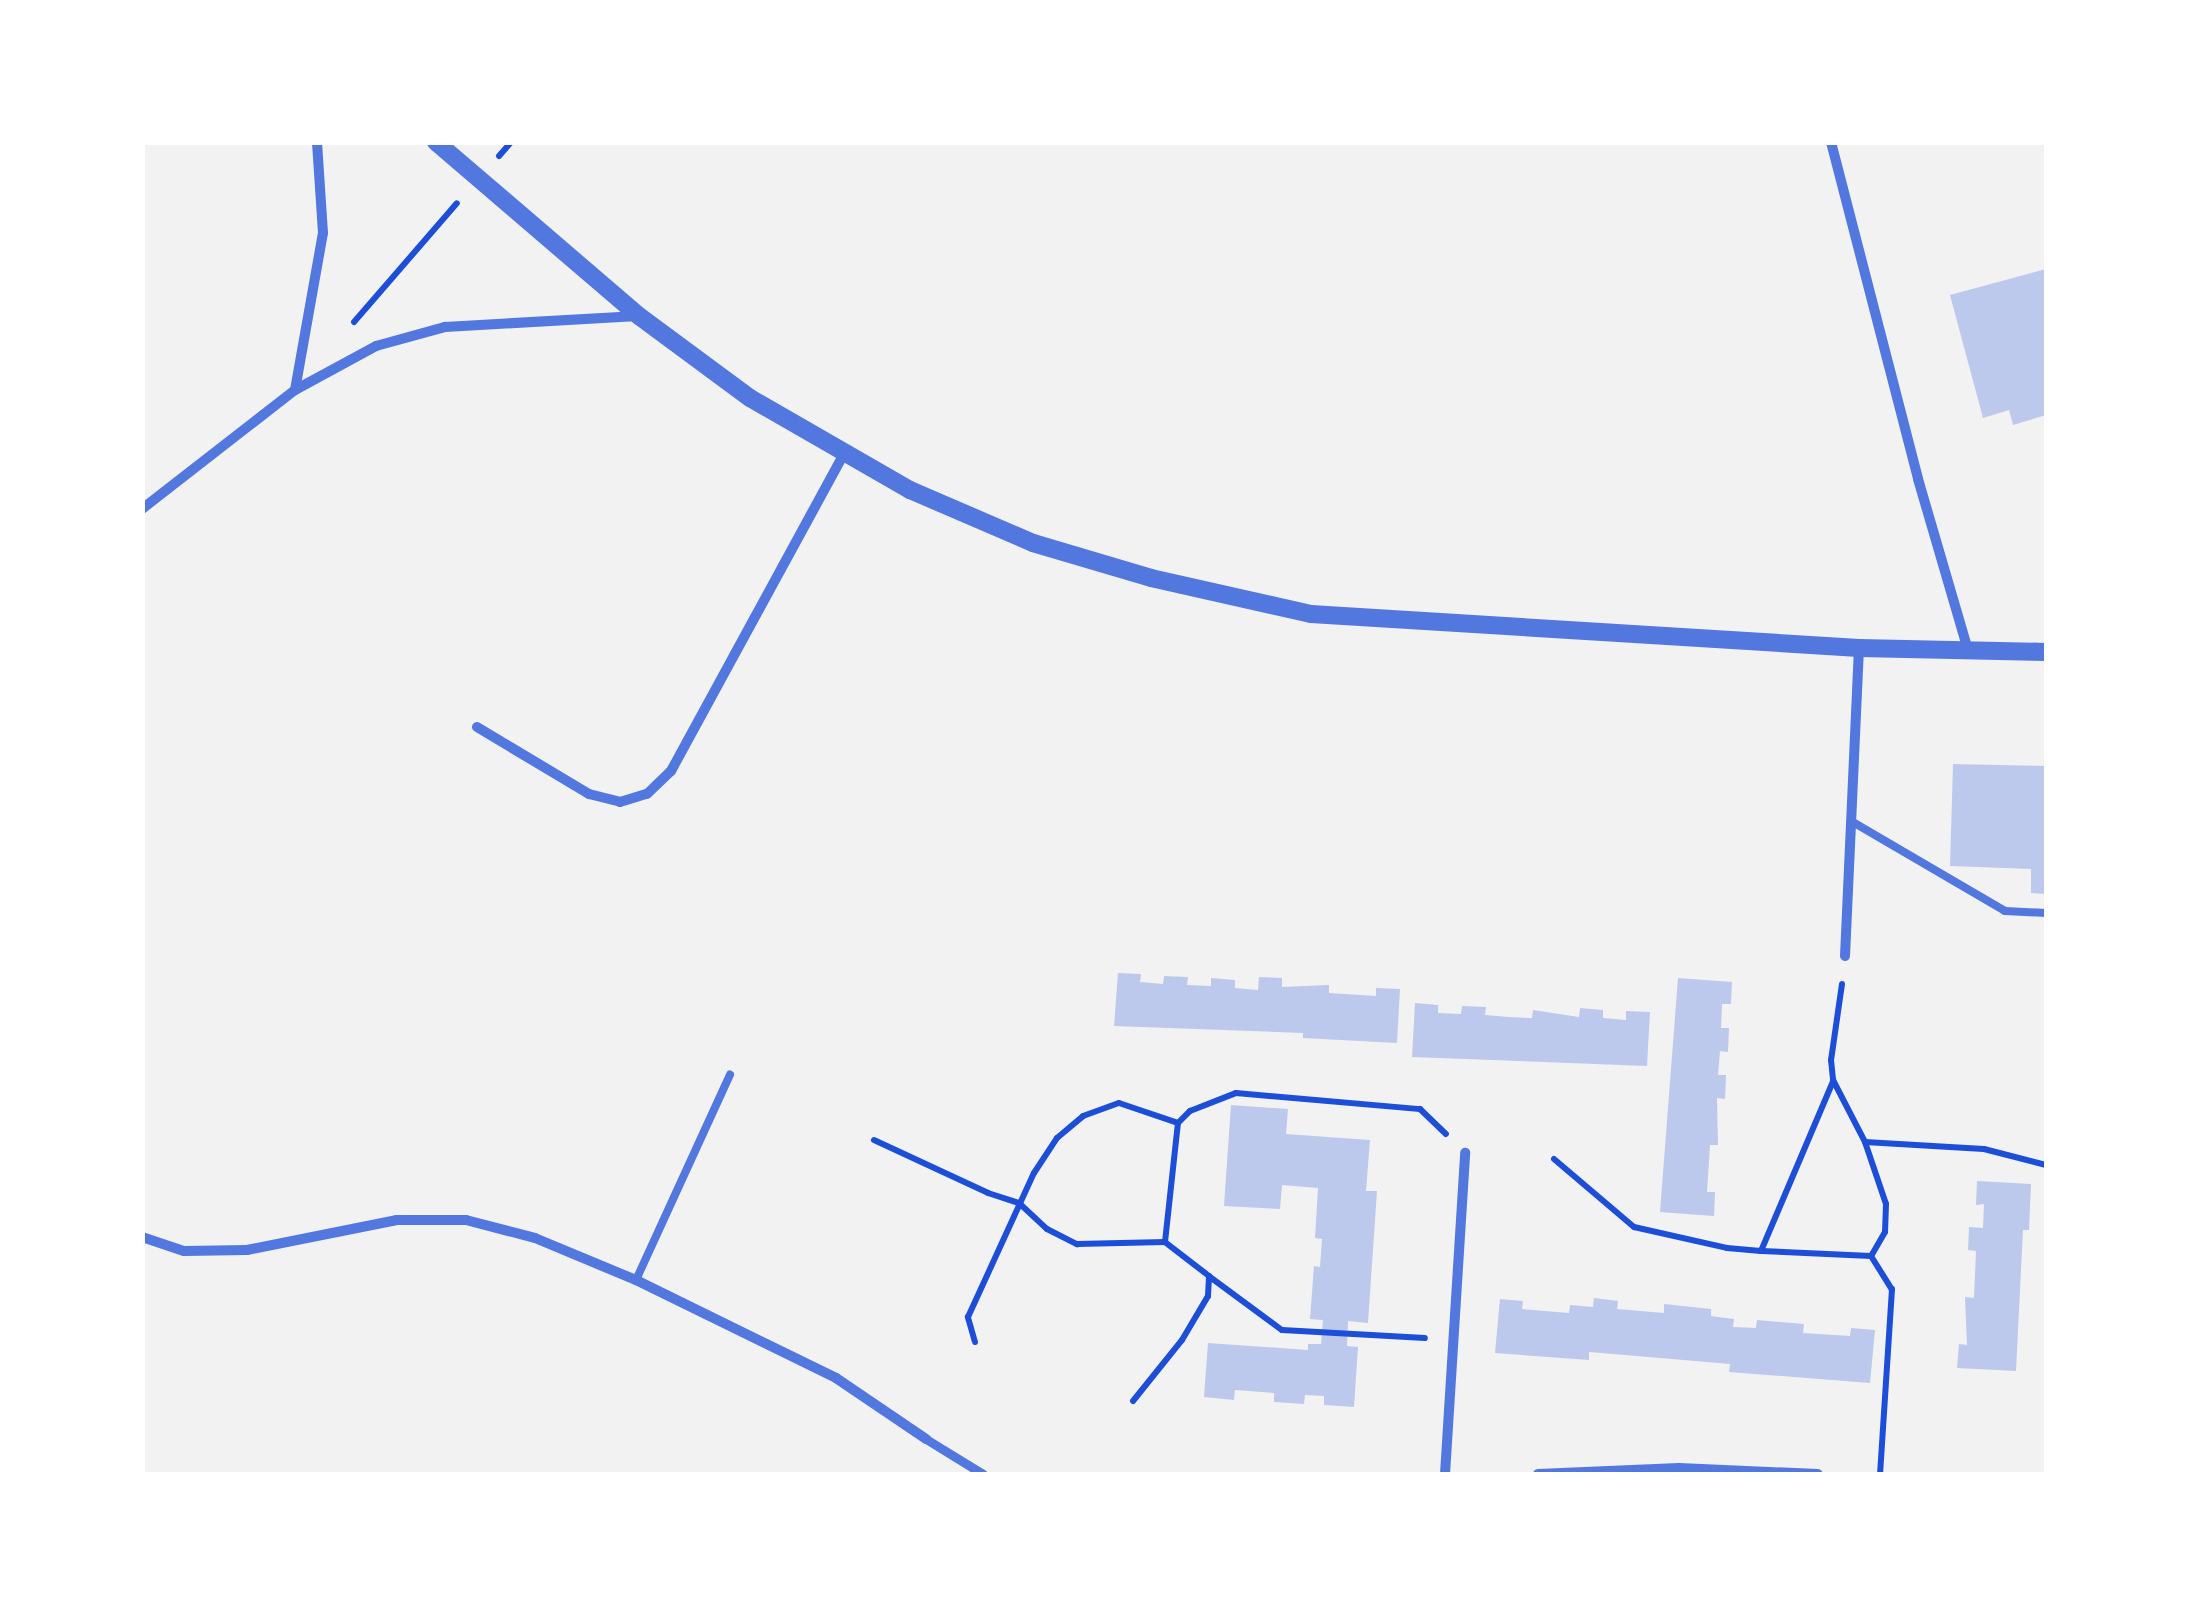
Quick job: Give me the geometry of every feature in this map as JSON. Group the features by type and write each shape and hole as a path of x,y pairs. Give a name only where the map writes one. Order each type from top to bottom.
{"street":[{"path":"295,390 323,233 317,142"},
{"path":"436,142 639,316 750,398 910,490 1033,542 1151,578 1311,614 1860,648 2046,652"},
{"path":"1830,142 1918,480 1968,650"},
{"path":"142,508 295,390 376,346 445,327 639,316"},
{"path":"476,727 589,794 620,802 647,794 671,771 843,454"},
{"path":"1845,956 1860,648"},
{"path":"1445,1474 1465,1152"},
{"path":"142,1237 184,1251 248,1250 397,1220 466,1220 535,1238 636,1280 836,1378 983,1474"},
{"path":"1538,1474 1679,1468 1818,1474"}],"lane":[{"path":"1851,821 2006,912 2046,913"},
{"path":"636,1280 730,1076"}],"path":[{"path":"348,329 479,179"},
{"path":"1845,956 1831,1060 1833,1080 1865,1142 1886,1204 1884,1232 1870,1256"},
{"path":"1761,1251 1833,1080"},
{"path":"1165,1242 1178,1122 1190,1111 1236,1093 1420,1109 1465,1152"},
{"path":"975,1342 968,1317 1019,1203 1057,1138 1103,1106 1119,1103 1178,1122"},
{"path":"874,1140 988,1193 1019,1203 1047,1229 1077,1244 1165,1242 1282,1330 1453,1340"},
{"path":"1865,1142 1984,1149 2046,1164"},
{"path":"1554,1159 1634,1227 1727,1248 1870,1256"},
{"path":"1870,1256 1892,1289 1880,1474"},
{"path":"1133,1400 1182,1340 1208,1296 1210,1276"}],"building":[{"path":"2046,269 2046,415 2013,425 2009,410 1983,418 1950,295"},
{"path":"1953,764 2046,766 2046,894 2031,893 2031,869 1950,866"},
{"path":"1118,973 1141,974 1140,982 1163,984 1164,976 1188,977 1187,985 1211,986 1211,978 1235,980 1235,988 1258,990 1259,977 1282,978 1282,987 1329,985 1329,993 1376,996 1376,988 1400,989 1397,1043 1303,1038 1303,1033 1114,1026"},
{"path":"1678,978 1732,982 1731,1004 1722,1004 1721,1028 1729,1028 1728,1052 1720,1051 1718,1075 1726,1075 1725,1099 1717,1098 1718,1145 1710,1145 1707,1192 1715,1192 1714,1216 1660,1212"},
{"path":"1415,1003 1438,1005 1438,1013 1461,1014 1462,1006 1486,1007 1485,1015 1532,1018 1533,1010 1579,1017 1580,1008 1603,1010 1603,1018 1626,1020 1626,1011 1650,1012 1647,1066 1412,1057"},
{"path":"1231,1105 1288,1109 1286,1134 1370,1140 1366,1191 1377,1191 1368,1323 1348,1321 1347,1346 1358,1347 1354,1407 1324,1405 1324,1396 1305,1395 1304,1404 1274,1402 1274,1393 1235,1390 1234,1400 1204,1397 1208,1343 1308,1350 1308,1344 1321,1344 1323,1320 1310,1319 1314,1266 1320,1267 1322,1239 1315,1238 1318,1188 1282,1185 1280,1209 1224,1206"},
{"path":"1977,1181 2031,1184 2029,1230 2023,1230 2016,1371 1957,1368 1959,1344 1967,1345 1965,1297 1974,1298 1976,1251 1968,1250 1969,1227 1983,1228 1984,1204 1976,1205"},
{"path":"1594,1298 1618,1301 1617,1309 1664,1313 1664,1304 1711,1309 1711,1316 1734,1319 1733,1327 1756,1328 1757,1320 1804,1324 1803,1333 1850,1336 1851,1328 1875,1330 1870,1383 1729,1372 1730,1364 1589,1352 1589,1360 1495,1353 1500,1299 1523,1301 1522,1309 1569,1313 1570,1305 1593,1307"}]}
